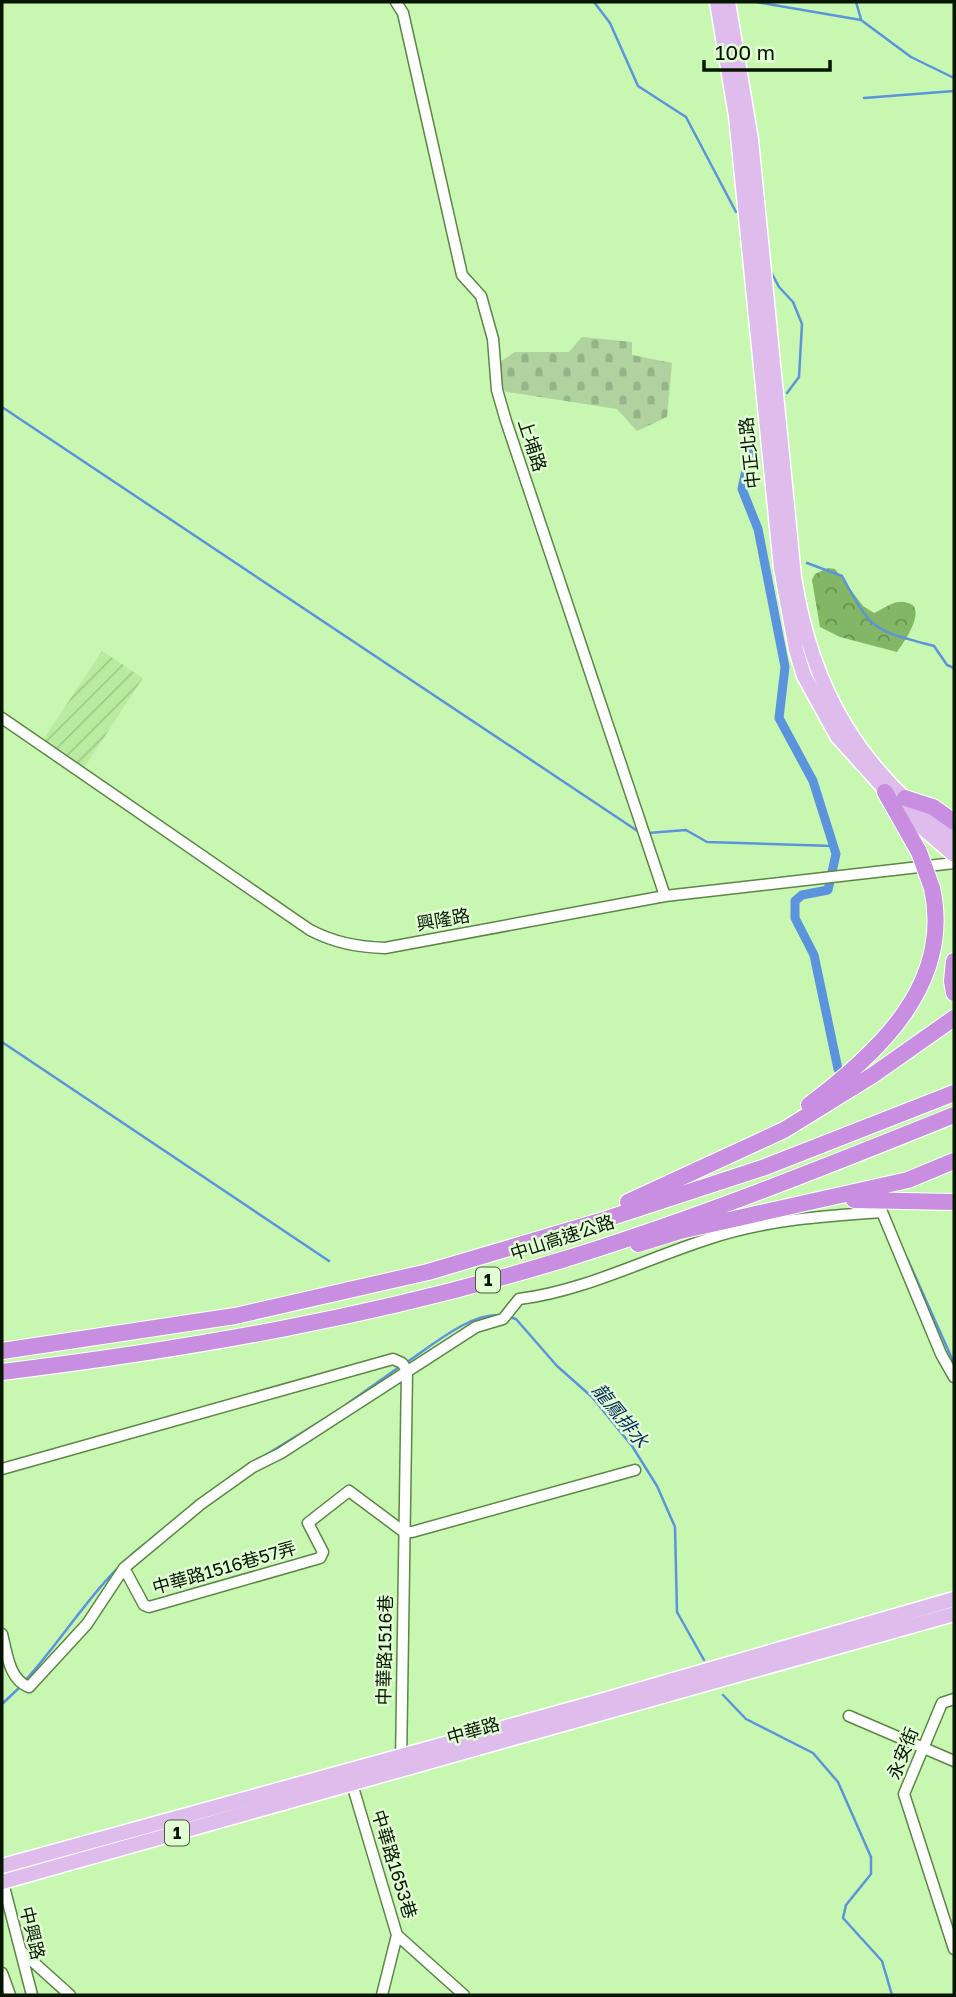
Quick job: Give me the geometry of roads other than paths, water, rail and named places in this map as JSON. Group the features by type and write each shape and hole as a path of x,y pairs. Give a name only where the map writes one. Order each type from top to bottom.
{"highway":[{"path":"765,1138 867,1057 916,997 926,978 937,914 932,888 919,852 885,792"},
{"path":"905,798 933,807 952,841"},
{"path":"954,961 954,993"},
{"path":"568,1230 579,1220 693,1174 784,1130 833,1101 954,1018"},
{"name":"中山高速公路","path":"2,1350 235,1316 428,1272 765,1167 954,1093"},
{"name":"中山高速公路","path":"2,1372 141,1355 247,1337 356,1314 564,1259 799,1177 954,1115"},
{"path":"564,1259 616,1250 680,1231 908,1180 954,1161"},
{"path":"764,1212 874,1198 954,1202"}],"main road":[{"name":"中正北路","path":"724,7 763,402 790,629 804,676 826,718 860,765 885,792 952,841"},
{"name":"中正北路","path":"724,7 751,139 792,564 802,627 813,664 831,704 860,747 905,798"},
{"name":"中華路","path":"2,1881 954,1599"},
{"name":"中華路","path":"401,1763 954,1614"},
{"name":"中華路","path":"2,1866 350,1778"}],"street":[{"name":"上埔路","path":"396,2 403,13 463,275 481,296 493,339 497,390 506,421 664,897"},
{"name":"興隆路","path":"2,718 310,930 343,944 385,947 664,897 954,863"},
{"path":"2,1634 13,1673 29,1687 87,1624 124,1568 253,1467 281,1453 476,1327 503,1319 519,1299 538,1296 645,1263 734,1231 787,1219 882,1212 941,1354 954,1377"},
{"path":"2,1469 393,1359 402,1363 407,1370"},
{"name":"中華路1516巷","path":"401,1763 407,1370"},
{"path":"404,1531 412,1532 635,1470"},
{"name":"中華路1516巷57弄","path":"124,1568 144,1605 149,1606 320,1558 323,1552 308,1523 349,1492 404,1531"},
{"name":"永安街","path":"954,1699 942,1703 904,1794 954,1949"},
{"path":"849,1716 954,1761"},
{"name":"中華路1653巷","path":"350,1778 397,1935 383,1995"},
{"name":"中興路","path":"2,1881 32,1995"},
{"path":"397,1935 464,1995"},
{"path":"21,1951 70,1995"},
{"path":"2,1973 10,1995"}],"waterway":[{"path":"594,2 610,23 638,86 686,117 736,212"},
{"path":"756,2 861,20 911,57 954,78"},
{"path":"856,2 861,19"},
{"path":"864,98 954,91"},
{"path":"770,270 779,287 793,302 802,324 799,377 787,393"},
{"path":"2,407 642,834"},
{"path":"753,437 742,489 758,529 785,667 779,718 813,781 836,854 828,890 802,895 795,901 795,918 814,955 838,1069"},
{"path":"807,563 842,576 868,619 877,626 886,632 934,646 947,665 954,668"},
{"path":"648,833 686,830 707,842 833,846"},
{"path":"2,1042 329,1261"},
{"path":"907,1258 954,1363"},
{"name":"龍鳳排水","path":"407,1362 466,1324 491,1315 502,1316"},
{"name":"龍鳳排水","path":"509,1317 516,1319 557,1366 592,1397 632,1446 657,1486 675,1527 677,1612 704,1660"},
{"path":"347,1404 402,1365"},
{"path":"264,1456 339,1410"},
{"path":"24,1682 97,1591 146,1543"},
{"path":"2,1704 20,1687"},
{"name":"龍鳳排水","path":"723,1695 746,1719 813,1753 838,1782 871,1857 871,1874 846,1905 843,1918 882,1961 892,1995"}]}
